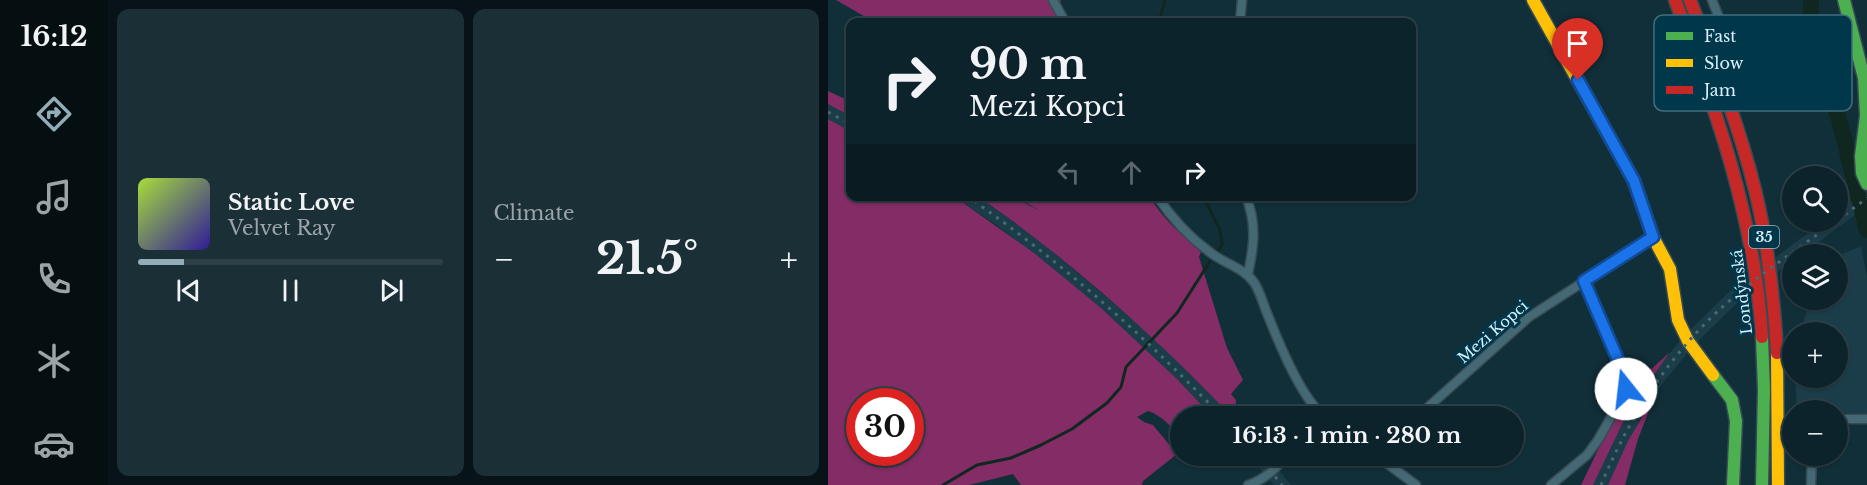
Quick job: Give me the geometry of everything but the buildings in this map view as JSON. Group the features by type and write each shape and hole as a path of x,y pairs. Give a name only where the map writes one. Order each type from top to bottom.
{"main road":[{"path":"1533,0 1634,181 1653,237 1670,269 1678,320 1688,341 1731,400 1736,421 1733,485"},
{"name":"Londýnská","path":"1675,0 1681,15"},
{"name":"Londýnská","path":"1690,0 1696,15"},
{"path":"1844,0 1848,15"},
{"path":"1852,31 1864,78 1866,116 1861,156 1862,173 1867,184"},
{"name":"Londýnská","path":"1716,111 1742,197 1759,293 1764,356 1762,485"},
{"name":"Londýnská","path":"1731,111 1761,216 1773,295 1778,361 1778,485"}],"street":[{"path":"1053,0 1063,18"},
{"path":"1240,18 1242,0"},
{"path":"1712,0 1718,15"},
{"path":"1160,201 1172,219 1213,255 1248,274 1256,285 1279,344 1311,406"},
{"path":"1248,201 1253,216 1253,252 1248,274"},
{"name":"Mezi Kopci","path":"1429,406 1529,317 1653,237"},
{"path":"1551,485 1587,455 1598,440 1626,389 1625,376 1584,281"},
{"path":"1848,419 1867,419"},
{"path":"1248,485 1257,482 1277,466"},
{"path":"1390,466 1416,485"},
{"path":"1811,485 1812,466"}],"shaded area":[{"path":"836,0 1061,0 1054,18 867,18"},
{"path":"828,91 846,99 846,114 828,104"},
{"path":"828,104 846,114 846,129 828,119"},
{"path":"828,119 846,129 846,201 961,201 1034,253 1101,308 1203,406 1170,406 1170,426 1148,411 1137,417 1153,425 1170,446 1170,460 1143,481 1142,485 1021,485 1013,474 969,485 828,485"},
{"path":"1867,189 1867,206 1848,220 1848,203"},
{"path":"961,201 984,201 1042,243 1150,334 1221,406 1203,406 1101,308 998,226"},
{"path":"985,201 1020,201 1041,211 1022,201 1152,201 1167,220 1201,252 1199,257 1227,348 1243,380 1231,394 1236,400 1236,406 1221,406 1142,328 1046,247"},
{"path":"1810,232 1832,232 1816,244 1793,244"},
{"path":"1861,246 1867,277 1867,414 1848,413 1848,400 1797,400 1796,388 1848,388 1848,322 1804,322 1809,310 1848,310 1848,252"},
{"path":"1782,252 1782,269 1739,301 1693,346 1662,384 1640,419 1608,485 1593,485 1628,412 1651,376 1683,337 1730,291"},
{"path":"1670,352 1628,412 1593,485 1581,485 1609,427 1635,384"},
{"path":"1655,395 1638,439 1625,485 1608,485 1628,441"},
{"path":"1258,466 1275,466 1291,485 1274,485"}],"waterway":[{"path":"1160,18 1165,0"},
{"path":"1811,0 1811,15"},
{"path":"1836,111 1867,230"},
{"path":"1206,201 1220,230 1222,245 1216,253"},
{"path":"943,485 977,465 1011,458 1041,445 1072,429 1107,403 1121,387 1126,367 1177,313 1212,258"}],"railway":[{"path":"828,112 846,122"},
{"path":"1848,212 1867,198"},
{"path":"974,201 1035,246 1100,300 1132,328 1211,406"},
{"path":"1601,485 1640,407 1674,359 1693,337 1747,286 1820,232"},
{"path":"1266,466 1282,485"}],"traffic: fast":[{"path":"1844,0 1848,15"},
{"path":"1852,31 1864,78 1866,116 1861,156 1862,173 1867,184"},
{"path":"1762,337 1764,389 1762,485"},
{"path":"1713,375 1732,400 1736,421 1733,485"}],"traffic: slow":[{"path":"1533,0 1634,181 1653,237 1670,269 1678,320 1688,341 1713,375"},
{"path":"1777,353 1778,485"}],"traffic: jam":[{"path":"1675,0 1680,15"},
{"path":"1690,0 1696,15"},
{"path":"1715,111 1742,208 1751,250 1762,337"},
{"path":"1732,111 1749,166 1764,230 1777,353"}],"route":[{"path":"1578,80 1634,181 1653,237 1584,281 1625,376 1626,389"}]}
